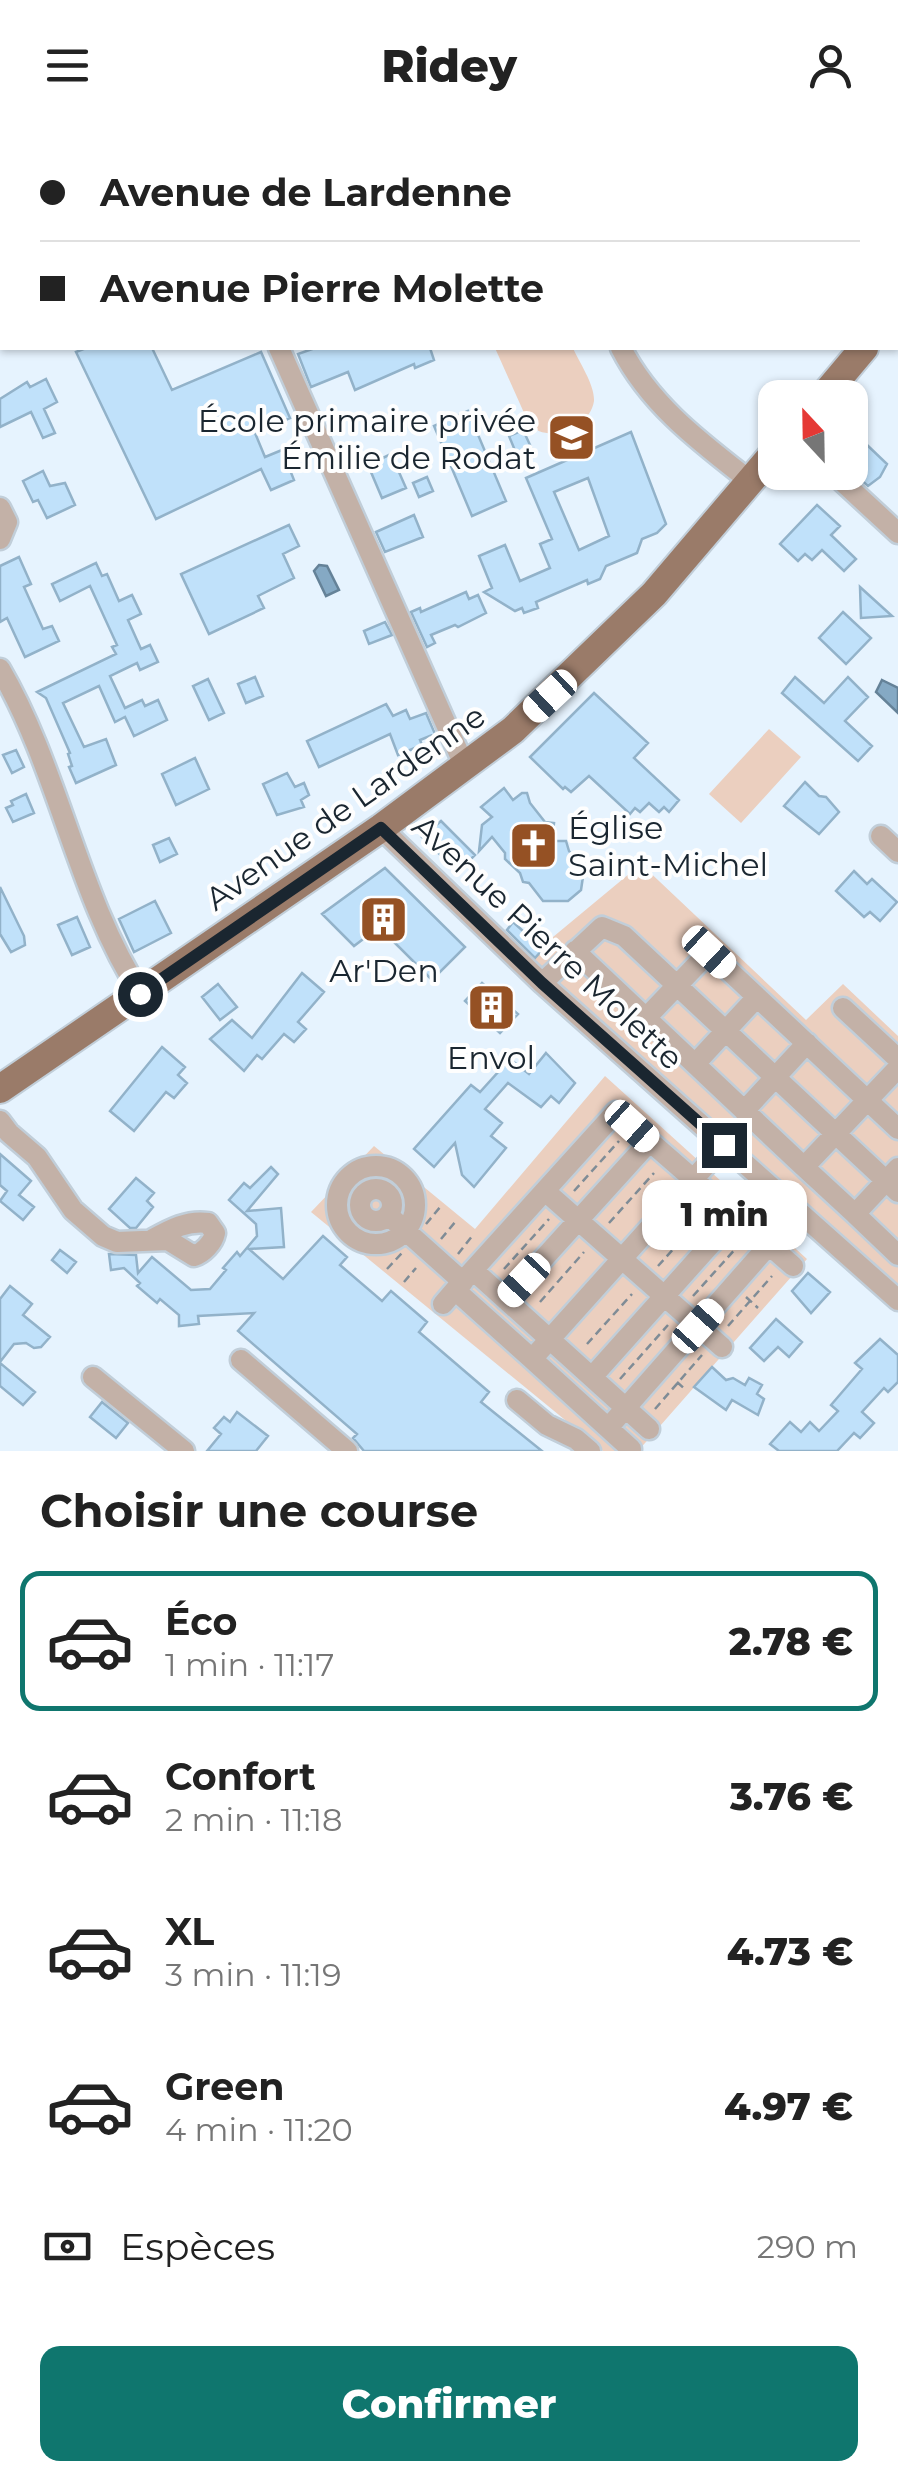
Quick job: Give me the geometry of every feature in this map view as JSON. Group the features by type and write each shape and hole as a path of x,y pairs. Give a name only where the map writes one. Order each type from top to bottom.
{"main road":[{"path":"837,380 862,350"},
{"name":"Avenue de Lardenne","path":"0,1089 381,828 513,730 654,594 758,472"}],"street":[{"path":"280,350 464,768"},
{"path":"622,350 656,399 686,432 750,481"},
{"path":"851,490 898,533"},
{"path":"0,508 7,522 0,539"},
{"path":"0,670 41,752 86,877 140,994"},
{"name":"Avenue Pierre Molette","path":"381,828 542,983 898,1300"},
{"path":"880,836 898,852"},
{"path":"542,983 602,927 624,936 836,1134 894,1180 855,1214"},
{"path":"575,951 898,1254"},
{"path":"646,1018 709,952 898,1128"},
{"path":"695,1064 758,997"},
{"path":"843,1008 898,1059"},
{"path":"744,1110 807,1043"},
{"path":"804,1167 898,1068"},
{"path":"459,1287 616,1112 794,1266"},
{"path":"0,1120 9,1133 37,1156 73,1210 103,1236 117,1242 154,1239"},
{"path":"506,1300 650,1141"},
{"path":"532,1359 724,1145"},
{"path":"374,1166 402,1176 415,1202 415,1212 406,1230 379,1244 350,1234 337,1207 347,1179 354,1172 374,1166"},
{"path":"387,1193 402,1176"},
{"path":"347,1179 364,1194"},
{"path":"376,1189 387,1193 392,1204 388,1215 377,1220 366,1217 360,1206 364,1194 376,1189"},
{"path":"545,1191 722,1347"},
{"path":"388,1215 447,1267 459,1287 532,1359 631,1448"},
{"path":"592,1377 736,1216"},
{"path":"350,1234 366,1217"},
{"path":"608,1428 770,1245"},
{"path":"459,1287 506,1300 649,1428"},
{"path":"240,1360 347,1451"},
{"path":"93,1377 184,1451"},
{"path":"517,1400 547,1425 583,1445"},
{"path":"553,1417 583,1445"}],"path":[{"path":"508,1232 541,1261"},
{"path":"447,1267 473,1236"}],"shaded area":[{"path":"496,350 574,350 592,388 591,411 577,426 557,433 537,430 529,424"},
{"path":"769,729 801,757 741,823 709,794"},
{"path":"641,864 806,1020 843,984 898,1036 898,1285 533,960 553,937"},
{"path":"605,1076 807,1259 638,1451 603,1451 311,1212 374,1146 475,1229"}],"water":[{"path":"319,565 327,566 339,590 326,596 314,571"},
{"path":"882,680 898,688 898,713 876,692"}],"building":[{"path":"153,350 172,390 261,352 290,418 255,433 265,457 282,450 294,480 271,490 261,469 156,519 76,352"},
{"path":"309,350 431,350 434,360 415,368 414,364 355,390 348,372 311,387 298,354"},
{"path":"46,379 57,402 44,409 55,433 43,438 31,412 0,427 0,399 27,382 30,387"},
{"path":"468,411 506,501 472,516 434,426"},
{"path":"523,430 531,447 516,453 509,436"},
{"path":"631,432 666,524 642,539 637,553 606,566 600,579 588,584 587,580 536,602 538,608 524,613 522,608 515,611 484,592 492,588 479,556 505,545 520,581 550,568 540,544 552,539 526,478","holes":["588,478 609,536 579,550 554,492"]},
{"path":"868,446 887,464 880,477 868,486"},
{"path":"391,454 406,488 382,498 368,465"},
{"path":"43,471 50,486 65,483 75,505 47,518 38,500 33,502 23,481"},
{"path":"427,477 433,491 419,497 413,483"},
{"path":"817,505 840,526 831,535 856,559 844,571 822,550 812,560 805,554 798,561 780,544"},
{"path":"414,515 423,537 385,552 376,532"},
{"path":"289,525 299,546 283,554 294,578 258,596 264,608 209,634 181,574"},
{"path":"19,557 31,584 24,587 43,629 52,626 59,641 25,657 7,618 0,622 0,566"},
{"path":"96,563 102,576 107,574 119,601 132,595 141,614 128,620 141,649 150,645 158,662 140,670 137,663 110,676 125,708 142,700 145,706 158,700 167,720 134,736 125,717 115,722 99,686 63,703 84,747 106,739 116,765 76,783 69,767 70,753 46,698 37,692 116,654 112,647 117,645 90,586 60,601 52,584"},
{"path":"860,587 892,616 861,618"},
{"path":"466,592 469,599 478,595 486,613 431,635 435,643 427,647 411,612 420,608 421,612"},
{"path":"843,612 871,638 846,664 819,638"},
{"path":"385,622 392,635 369,644 364,631"},
{"path":"255,677 263,696 246,703 238,684"},
{"path":"795,677 824,703 848,677 868,697 845,721 872,746 858,761 782,693"},
{"path":"208,679 224,713 209,720 193,686"},
{"path":"594,693 648,743 634,758 679,800 669,812 664,807 659,812 649,803 640,812 635,808 630,814 589,776 571,792 563,789 530,757"},
{"path":"386,704 393,716 406,710 410,719 426,713 435,734 420,740 422,745 398,755 390,734 319,767 307,741"},
{"path":"16,750 24,767 12,773 3,755"},
{"path":"195,758 209,789 176,805 162,774"},
{"path":"287,773 295,787 304,783 309,795 301,800 304,807 277,815 263,784"},
{"path":"805,782 839,812 819,834 784,806"},
{"name":"Église Saint-Michel","path":"504,788 513,800 527,793 545,822 554,823 552,841 566,841 584,870 581,890 568,901 543,901 529,883 523,882 492,837 479,851 482,825 492,817 481,807"},
{"path":"26,794 34,813 13,822 6,808"},
{"path":"441,821 475,855 458,872 422,837"},
{"path":"169,838 177,854 160,862 153,845"},
{"name":"Ar'Den","path":"385,868 465,947 432,980 379,927 354,946 322,914"},
{"path":"854,871 867,884 872,879 897,902 880,921 870,912 864,917 836,891"},
{"path":"0,887 24,936 25,945 11,952 0,934"},
{"path":"155,901 171,933 134,952 119,919"},
{"path":"77,917 90,947 72,955 58,925"},
{"path":"513,922 543,949 535,958 507,930"},
{"path":"302,973 324,992 298,1022 306,1029 294,1042 284,1034 262,1059 257,1055 244,1071 210,1039 232,1020 252,1038"},
{"name":"Envol","path":"482,983 518,1014 500,1033 465,1001"},
{"path":"218,984 237,1007 220,1020 202,997"},
{"path":"162,1047 185,1067 178,1075 187,1083 174,1098 166,1092 134,1131 110,1111"},
{"path":"546,1053 575,1083 559,1103 551,1096 541,1107 508,1083 485,1109 502,1123 491,1136 506,1148 474,1187 462,1175 455,1143 434,1167 414,1149 471,1085 480,1092 510,1059 529,1074"},
{"path":"0,1154 31,1181 19,1195 34,1207 23,1220 0,1201 7,1191 0,1185"},
{"path":"271,1167 278,1174 247,1211 281,1208 284,1247 249,1249 283,1279 323,1236 347,1257 340,1265 382,1301 391,1291 427,1322 419,1332 489,1392 481,1402 542,1451 364,1451 353,1438 357,1434 238,1331 254,1313 198,1316 199,1324 179,1326 179,1315 137,1286 140,1283 124,1268 111,1270 109,1254 136,1255 138,1273 152,1257 191,1290 210,1289 237,1252 240,1256 257,1236 256,1224 229,1200 244,1183 250,1188"},
{"path":"136,1178 154,1193 147,1201 153,1207 136,1228 130,1228 109,1209"},
{"path":"60,1250 76,1262 67,1273 52,1260"},
{"path":"808,1273 830,1292 811,1313 792,1291"},
{"path":"10,1286 32,1304 23,1315 50,1337 41,1347 14,1344 0,1362 0,1299"},
{"path":"776,1319 802,1342 789,1357 778,1347 764,1361 750,1348"},
{"path":"880,1339 898,1355 898,1382 888,1392 884,1388 862,1412 874,1423 860,1438 854,1433 837,1451 779,1451 770,1444 790,1422 801,1432 810,1422 819,1431 838,1411 831,1405 862,1369 855,1363"},
{"path":"0,1363 35,1392 23,1405 0,1386"},
{"path":"712,1367 726,1380 733,1378 745,1385 749,1378 762,1385 757,1394 764,1399 758,1415 732,1400 726,1410 694,1387"},
{"path":"102,1402 128,1423 116,1438 90,1417"},
{"path":"237,1412 268,1436 256,1451 207,1451 221,1434 214,1428 224,1417 230,1422"}],"place":[{"name":"École primaire privée Émilie de Rodat","path":"571,438"},
{"name":"Église Saint-Michel","path":"533,845"},
{"name":"Ar'Den","path":"384,920"},
{"name":"Envol","path":"491,1007"}],"route":[{"path":"140,994 381,828 542,983 724,1145"}]}
